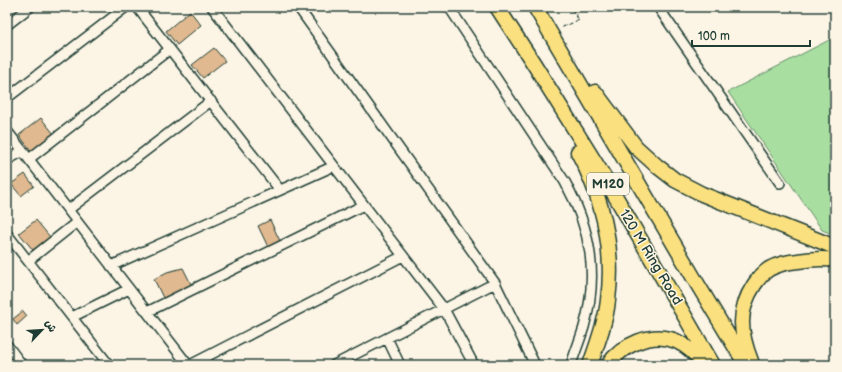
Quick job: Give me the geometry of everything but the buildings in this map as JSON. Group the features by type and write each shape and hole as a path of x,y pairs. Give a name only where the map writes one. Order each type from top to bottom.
{"highway":[{"name":"120 M Ring Road","path":"497,7 606,180 713,365"},
{"name":"120 M Ring Road","path":"537,10 746,365"},
{"path":"537,10 607,110 636,147 657,166 675,180 702,194 835,247"},
{"path":"534,64 590,177 601,205 607,230 610,256 608,301 600,335 590,365"},
{"path":"753,365 744,344 742,317 744,305 759,277 769,269 783,263 810,259 835,260"},
{"path":"608,365 614,357 630,345 652,338 665,338 676,341 690,350 704,365"}],"street":[{"path":"7,25 30,7"},
{"path":"7,98 126,7"},
{"path":"137,7 280,190"},
{"path":"212,7 444,309 474,365"},
{"path":"298,7 495,283 535,365"},
{"path":"449,7 565,182 584,223 590,252 590,297 584,327 571,365"},
{"path":"658,7 780,184"},
{"path":"29,159 170,49"},
{"path":"68,210 211,101"},
{"path":"7,130 189,365 403,256"},
{"path":"7,160 23,151"},
{"path":"111,266 334,166"},
{"path":"147,312 364,205"},
{"path":"28,261 78,222"},
{"path":"7,234 109,365"},
{"path":"334,365 495,283"},
{"path":"72,317 129,289"},
{"path":"387,338 400,365"},
{"path":"7,346 22,365"}],"path":[{"path":"562,27 579,20 572,7"}],"green space":[{"path":"835,37 835,235 822,230 728,92"}]}
